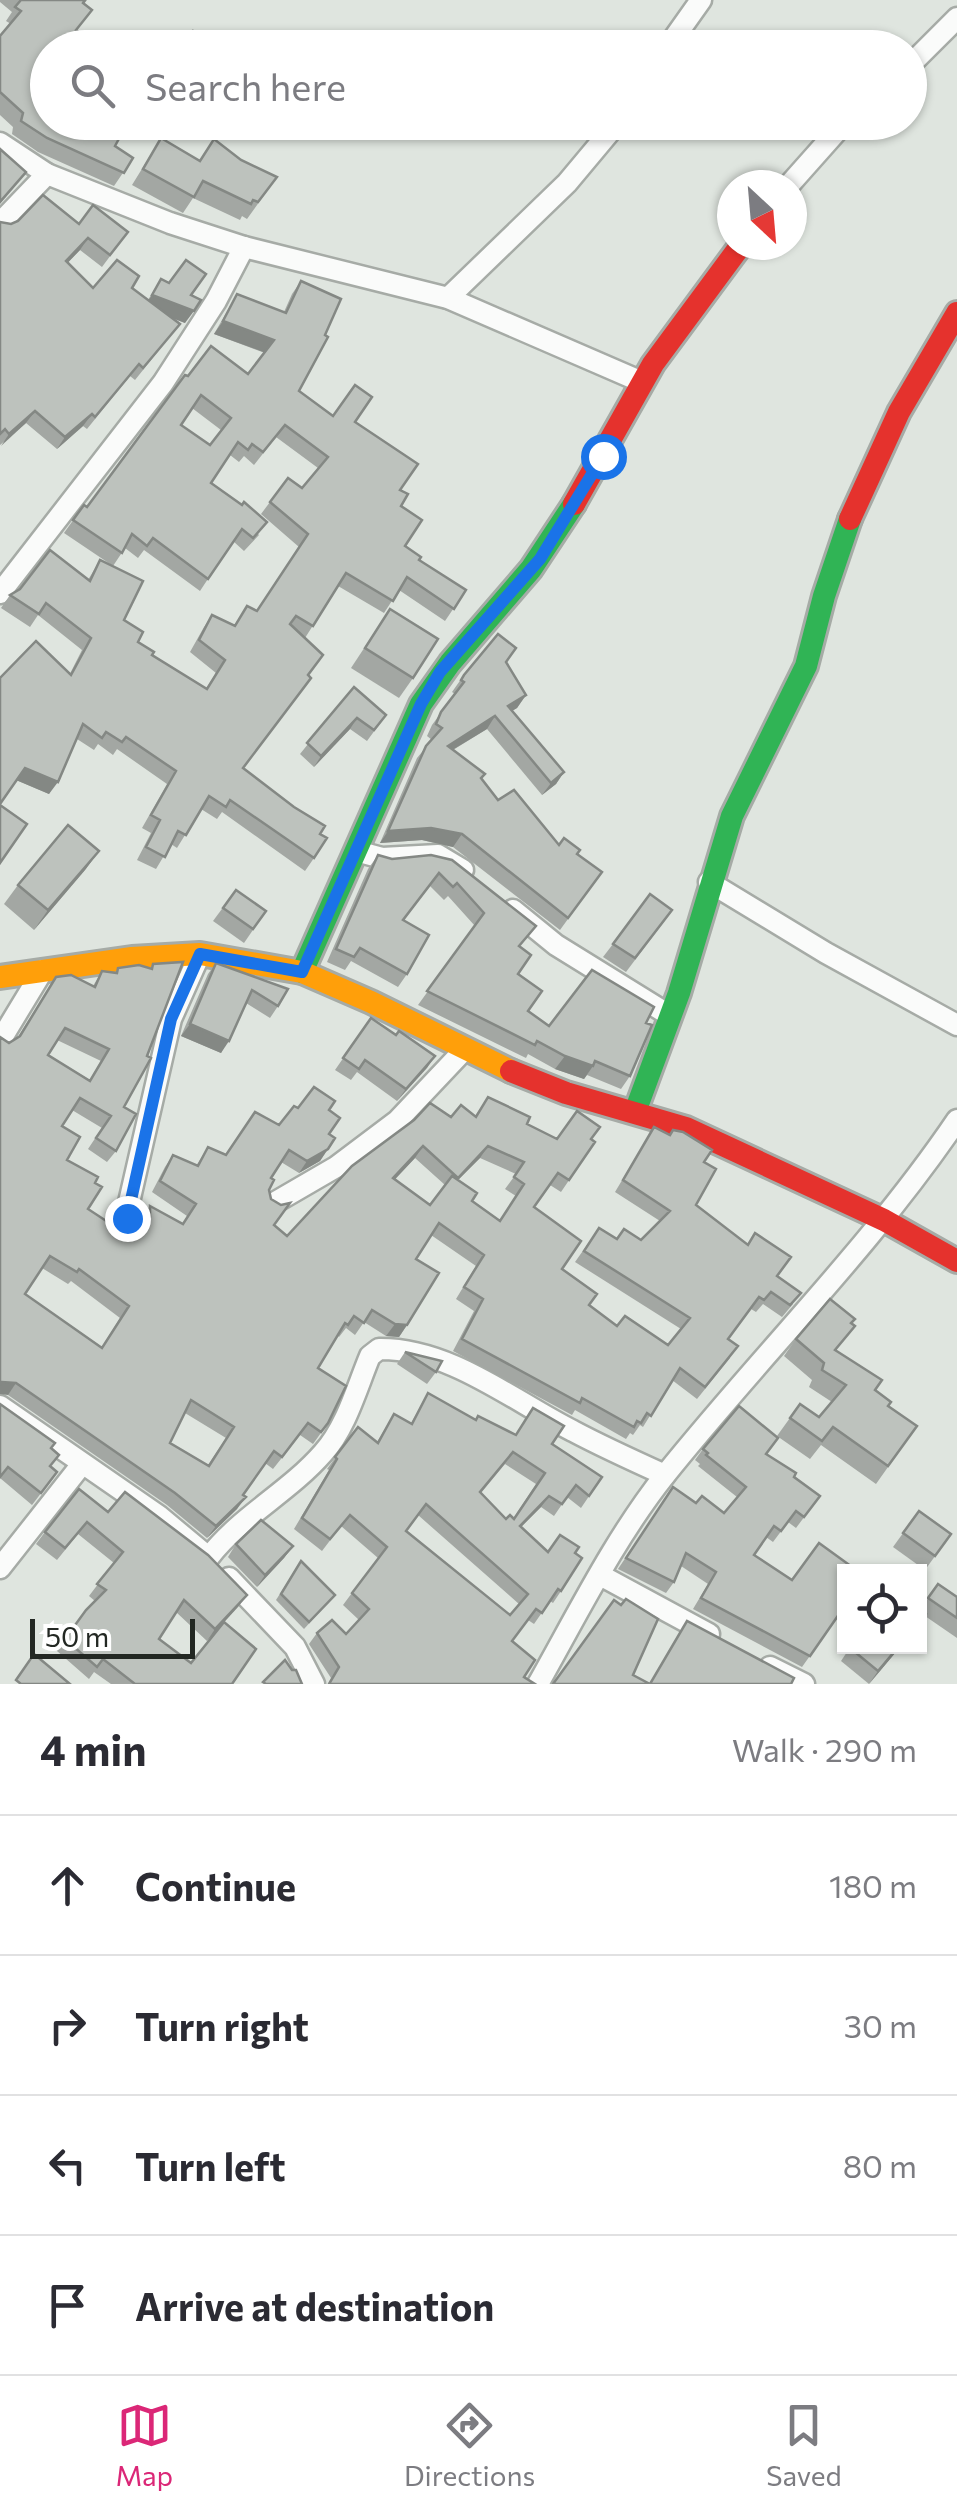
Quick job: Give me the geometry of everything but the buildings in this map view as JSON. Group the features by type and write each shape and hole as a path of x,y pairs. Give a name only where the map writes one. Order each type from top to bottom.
{"street":[{"path":"680,30 701,0"},
{"path":"927,48 957,18"},
{"path":"448,298 566,183 603,140"},
{"path":"802,170 829,140"},
{"path":"0,143 47,174 170,223 448,298 642,382"},
{"path":"0,223 47,174"},
{"path":"0,592 163,383 216,300 244,246"},
{"path":"302,972 421,704 440,672 540,559 586,487 642,382 729,260"},
{"path":"635,1112 683,980 709,882 733,812 804,670 815,640 825,590 884,435 957,312"},
{"path":"356,850 382,858 438,855 476,880"},
{"path":"709,882 826,953 957,1024"},
{"path":"499,899 556,945 669,1015"},
{"path":"129,1226 128,1211 171,1019 200,954"},
{"path":"0,977 132,958 200,954 302,972 566,1094 686,1128 884,1220 957,1261"},
{"path":"0,1041 43,970"},
{"path":"274,1202 336,1167 397,1121 465,1049"},
{"path":"538,1684 600,1575 665,1475 884,1220 957,1120"},
{"path":"209,1557 228,1533 323,1454 336,1436 370,1356 379,1349 430,1358 455,1368 572,1431 665,1475"},
{"path":"0,1406 159,1516 209,1557 295,1647 314,1684"},
{"path":"0,1568 82,1464"},
{"path":"600,1575 721,1640"},
{"path":"751,1656 804,1684"}],"traffic: fast":[{"path":"302,972 421,704 450,663 531,569 574,504"},
{"path":"635,1112 679,993 732,816 806,666 850,519"}],"traffic: slow":[{"path":"0,977 132,958 200,954 302,972 511,1071"}],"traffic: jam":[{"path":"574,504 653,364 730,260"},
{"path":"850,519 899,412 957,313"},
{"path":"511,1071 566,1093 686,1128 884,1220 957,1261"}],"route":[{"path":"127,1218 171,1019 200,954 302,972 421,704 440,672 540,559 603,456"}]}
